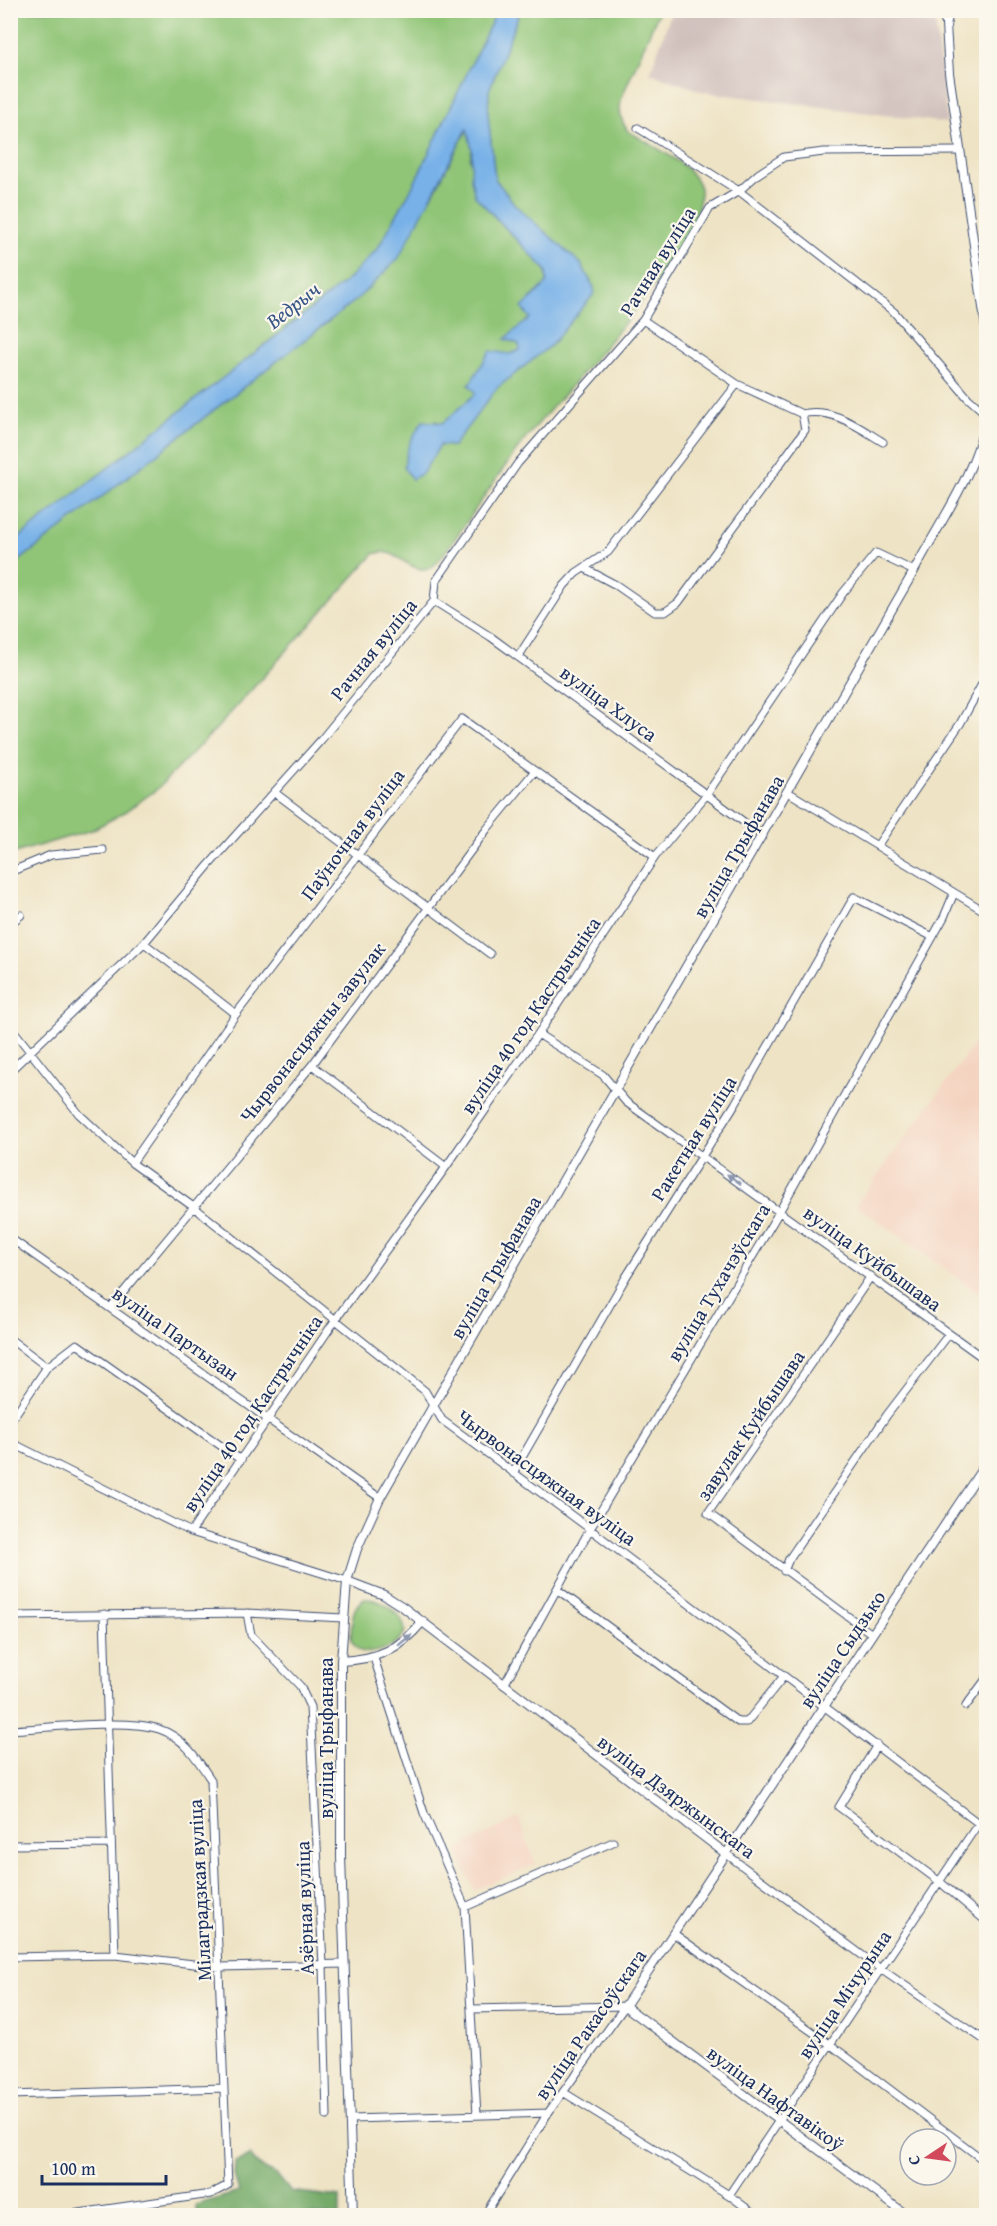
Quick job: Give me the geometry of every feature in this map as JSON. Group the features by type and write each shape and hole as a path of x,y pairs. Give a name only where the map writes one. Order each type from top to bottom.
{"street":[{"path":"941,10 946,26 959,151 987,328"},
{"path":"946,26 950,10"},
{"path":"638,128 740,191 894,312 968,398 987,414"},
{"name":"Рачная вуліца","path":"10,1071 144,943 321,740 434,601 436,581 518,463 643,320 710,208 740,191 758,174 784,157 824,152 959,151"},
{"path":"643,320 737,384 802,414 814,411 834,415 883,442"},
{"path":"518,657 564,585 576,573 586,569 608,552 737,384"},
{"path":"586,569 616,585 655,612 665,612 678,603 805,430 802,414"},
{"name":"вуліца Трыфанава","path":"353,2216 341,1857 341,1661 347,1581 357,1549 380,1498 914,571 959,488 980,443 987,419"},
{"name":"вуліца 40 год Кастрычніка","path":"191,1532 267,1418 538,1034 655,857 707,794 843,593 876,553 914,571"},
{"name":"вуліца Хлуса","path":"434,601 518,657 763,836"},
{"path":"877,846 960,723 987,677"},
{"name":"Паўночная вуліца","path":"132,1163 236,1014 462,719 533,773 655,857"},
{"name":"Чырвонасцяжны завулак","path":"111,1307 312,1065 487,829 533,773"},
{"path":"274,792 356,856 429,907 490,954"},
{"path":"788,792 987,912"},
{"path":"10,872 51,855 103,850"},
{"name":"вуліца Тухачэўскага","path":"504,1685 590,1529 779,1212 933,937 954,893"},
{"name":"Ракетная вуліца","path":"513,1473 626,1276 735,1104 854,897 933,937"},
{"path":"10,924 21,915"},
{"path":"144,943 236,1014"},
{"name":"Чырвонасцяжная вуліца","path":"10,1026 79,1114 132,1163 195,1208 425,1391 442,1420 987,1828"},
{"name":"вуліца Куйбышава","path":"538,1034 603,1075 626,1102 987,1360"},
{"path":"312,1065 446,1167"},
{"name":"вуліца Партызан","path":"10,1239 111,1307 380,1498"},
{"name":"завулак Куйбышава","path":"871,1276 708,1513 872,1634"},
{"path":"784,1571 789,1559 887,1415 949,1334"},
{"path":"10,1339 47,1367"},
{"path":"10,1422 47,1367 77,1344 241,1460"},
{"path":"10,1442 191,1532 347,1581"},
{"name":"вуліца Сыдзько","path":"725,1853 987,1463"},
{"name":"вуліца Дзяржынскага","path":"347,1581 384,1595 423,1621 504,1685 882,1970 987,2041"},
{"path":"558,1590 738,1722 747,1722 784,1676"},
{"path":"10,1616 248,1613 344,1618"},
{"name":"Азёрная вуліца","path":"248,1613 251,1635 300,1686 310,1707 323,1965 327,2116"},
{"path":"104,1614 115,1955"},
{"path":"341,1661 374,1658 408,1639 423,1621"},
{"path":"374,1658 424,1814 465,1907 477,2115"},
{"path":"966,1706 987,1680"},
{"name":"Мілаградзкая вуліца","path":"10,1730 106,1726 160,1729 192,1750 211,1780 228,2185 211,2194 58,2216"},
{"path":"877,1745 839,1807 940,1882 987,1921"},
{"name":"вуліца Мічурына","path":"729,2195 987,1812"},
{"path":"465,1907 613,1842"},
{"path":"10,1845 111,1844"},
{"name":"вуліца Ракасоўскага","path":"484,2216 548,2113 625,2006 725,1853"},
{"path":"673,1933 831,2045 987,2162"},
{"path":"10,1957 115,1955 220,1967 345,1964"},
{"path":"472,2008 625,2006"},
{"name":"вуліца Нафтавікоў","path":"625,2006 908,2216"},
{"path":"10,2095 224,2088"},
{"path":"563,2092 729,2195 757,2216"},
{"path":"351,2120 548,2113"}],"shaded area":[{"path":"672,11 934,11 947,123 704,92 650,73"},
{"path":"986,1028 986,1298 856,1205"},
{"path":"518,1817 536,1864 474,1890 457,1850"}],"green space":[{"path":"11,11 497,11 413,186 378,248 349,279 11,544"},
{"path":"520,11 659,11 621,99 620,112 628,131 681,164 697,180 700,189 696,214 681,245 628,318 523,442 436,564 419,569 391,554 383,552 374,554 217,728 156,790 123,813 92,830 11,854 11,567 356,300 431,198 468,128 472,149 470,159 492,214 546,270 547,283 530,299 531,317 506,339 519,344 521,350 510,354 469,385 477,393 443,423 434,421 422,474 440,445 453,446 497,388 551,345 593,295 594,288 581,264 515,206 495,179 488,115 489,90"},
{"path":"365,1599 385,1604 396,1613 403,1624 405,1631 398,1641 380,1651 361,1651 351,1640 354,1611"},
{"path":"250,2156 263,2169 277,2175 290,2191 340,2197 340,2215 265,2215 264,2211 230,2215 197,2215 195,2205 239,2192 234,2175 235,2162"}],"water":[{"path":"497,11 520,11 489,90 488,115 495,179 516,206 581,264 594,288 593,295 551,345 497,388 453,446 440,445 422,474 412,479 404,468 405,461 413,437 423,421 443,423 476,393 469,385 490,351 510,354 520,350 519,344 505,339 530,318 522,308 547,283 546,270 475,196 471,179 472,149 467,129 398,259 356,300 11,567 11,544 349,279 378,248 413,186"}],"water label":[{"name":"Ведрыч","path":"293,305"}]}
